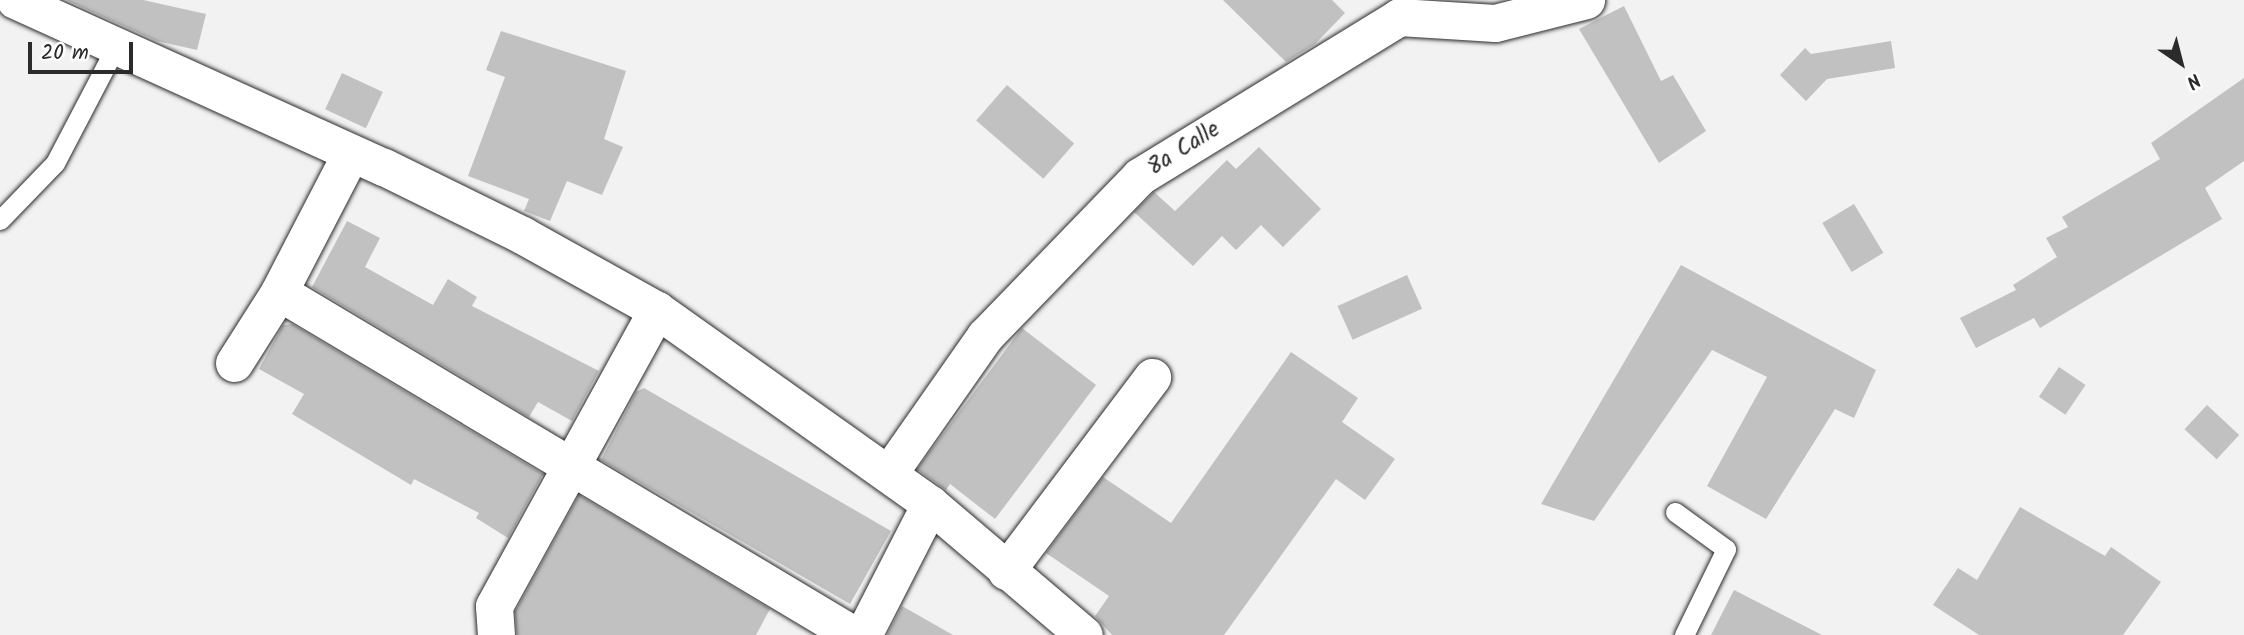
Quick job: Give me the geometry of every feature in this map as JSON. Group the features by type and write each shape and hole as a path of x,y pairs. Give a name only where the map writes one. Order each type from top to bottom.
{"street":[{"path":"15,0 115,48 351,153 522,235 657,310 930,504 1084,635"},
{"name":"8a Calle","path":"889,473 985,336 1140,176 1391,8 1495,23 1586,0"},
{"path":"234,363 279,292 351,153"},
{"path":"279,292 569,468 854,635"},
{"path":"496,635 494,606 657,310"},
{"path":"1006,571 1152,377"},
{"path":"863,635 930,504"}],"lane":[{"path":"0,220 55,163 115,48"},
{"path":"1675,512 1726,549 1684,635"}],"building":[{"path":"66,0 143,0 206,14 197,50 157,41"},
{"path":"1223,0 1332,0 1345,13 1315,44 1286,62"},
{"path":"1624,6 1661,81 1673,75 1706,131 1659,163 1579,29"},
{"path":"501,31 626,71 604,139 623,147 602,195 567,181 550,221 524,211 529,199 468,176 505,77 486,70"},
{"path":"1891,41 1895,68 1827,79 1806,101 1780,75 1805,48 1811,54"},
{"path":"342,73 383,92 366,128 325,109"},
{"path":"2244,78 2244,161 2205,188 2222,219 2040,328 2034,318 1976,348 1960,318 2016,290 2013,285 2057,257 2046,238 2068,227 2062,217 2160,159 2151,143"},
{"path":"1007,85 1074,143 1043,179 976,120"},
{"path":"1259,147 1321,209 1283,247 1261,225 1236,250 1222,236 1193,266 1134,212 1154,192 1175,211 1227,160 1236,169"},
{"path":"1854,204 1883,253 1852,272 1822,223"},
{"path":"347,221 380,238 365,267 433,305 448,279 477,297 472,306 599,371 572,421 538,402 529,417 312,287"},
{"path":"1681,265 1876,370 1854,418 1835,409 1766,519 1707,486 1767,377 1712,350 1594,521 1541,504"},
{"path":"1407,275 1422,309 1353,340 1338,306"},
{"path":"292,324 543,474 508,538 476,518 479,513 414,479 411,485 292,414 304,394 259,369 283,325"},
{"path":"1022,328 1096,385 995,519 950,484 946,490 917,469"},
{"path":"1291,352 1358,398 1342,422 1395,459 1365,500 1336,479 1224,635 1112,635 1095,616 1109,596 1046,553 1103,477 1171,523"},
{"path":"2059,367 2086,385 2065,415 2039,397"},
{"path":"644,388 891,531 850,604 601,460 636,392"},
{"path":"2207,405 2239,435 2217,459 2184,429"},
{"path":"579,495 770,609 756,635 517,635 515,612"},
{"path":"2020,507 2105,556 2111,547 2161,582 2123,635 1979,635 1933,605 1958,568 1977,580"},
{"path":"1734,590 1822,635 1711,635"},
{"path":"902,606 953,635 887,635"}]}
